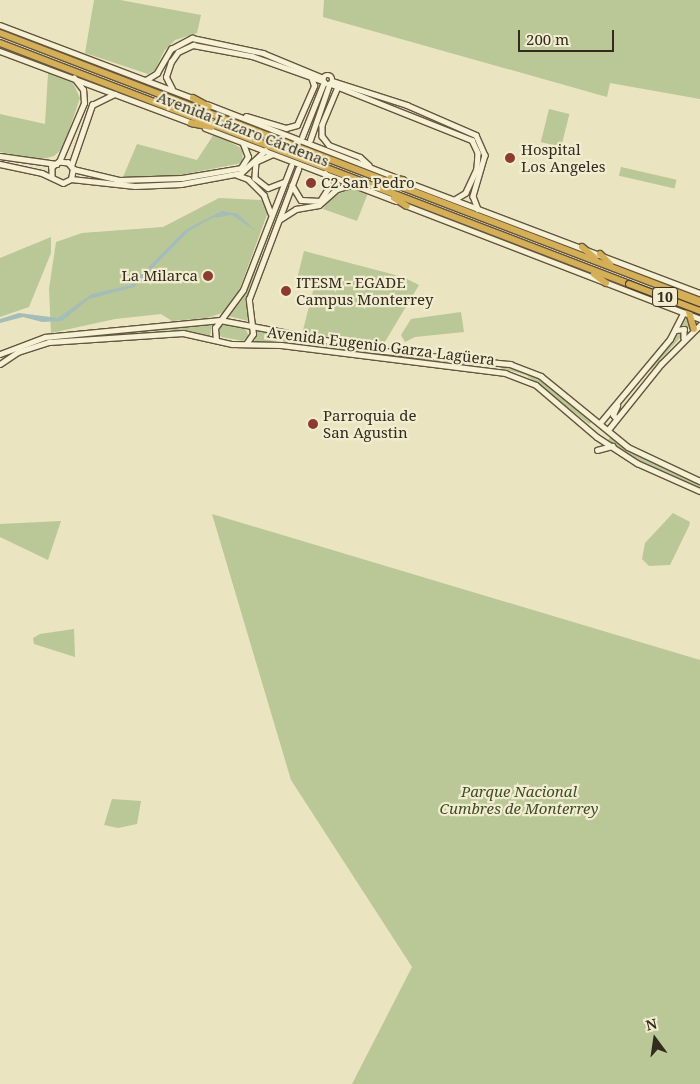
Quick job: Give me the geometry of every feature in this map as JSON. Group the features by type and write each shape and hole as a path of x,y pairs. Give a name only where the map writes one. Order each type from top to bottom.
{"highway":[{"name":"Avenida Lázaro Cárdenas","path":"0,33 232,120 615,268 699,306"},
{"name":"Avenida Lázaro Cárdenas","path":"0,43 582,267 699,306"},
{"path":"193,98 232,120"},
{"path":"191,122 229,130"},
{"path":"373,175 403,180"},
{"path":"378,188 408,206"},
{"path":"489,236 514,241"},
{"path":"582,247 602,263"},
{"path":"600,254 615,268"},
{"path":"582,267 606,283"},
{"path":"635,277 699,306 691,312 683,313"},
{"path":"684,299 697,327"}],"street":[{"name":"Avenida Lázaro Cárdenas","path":"0,25 700,293"},
{"path":"146,80 157,73 171,49 192,38 232,44 305,68 323,81"},
{"path":"166,77 176,55 193,45 235,52 323,81 363,89 476,135 483,146 485,161 473,196 478,209"},
{"name":"Avenida Lázaro Cárdenas","path":"0,51 71,76 489,236 683,313"},
{"path":"297,71 305,68"},
{"path":"157,73 166,77 172,90"},
{"path":"52,176 57,163 65,152 84,103 83,90 71,76"},
{"path":"238,115 286,128 295,127 302,120 314,86 310,76"},
{"path":"302,137 323,81 328,76 331,83 338,87 472,140 478,163 466,193 455,200"},
{"path":"310,140 331,83"},
{"path":"338,87 322,125 322,136 329,145 360,157 370,167"},
{"path":"356,93 363,89"},
{"path":"84,103 92,105 115,94"},
{"path":"71,179 73,155 92,105"},
{"path":"0,164 52,176 58,183 71,179 148,186 222,174 247,163 248,154 242,143"},
{"path":"235,175 245,171 265,151"},
{"path":"65,152 73,155"},
{"path":"275,155 259,159 253,169 255,178 268,188 285,181"},
{"path":"0,156 43,164 57,163 92,176 141,181 222,174 235,175 248,179 264,195 271,214"},
{"path":"42,173 43,164"},
{"path":"216,340 215,328 234,306 243,290 291,166"},
{"path":"245,344 252,338 248,306 251,293 298,169"},
{"path":"292,184 302,200 316,202 329,190 325,174"},
{"path":"277,222 292,211 319,205 337,189 352,185"},
{"path":"466,193 473,196"},
{"path":"243,290 251,293"},
{"path":"652,301 668,302 670,293"},
{"path":"691,312 700,319"},
{"path":"600,423 620,401 676,330 683,313"},
{"name":"Avenida Eugenio Garza Lagüera","path":"0,354 44,337 220,320 252,326 278,334 384,351 510,364 535,373 628,447 700,480"},
{"path":"601,439 652,374 683,339 697,327"},
{"path":"676,330 684,329 683,339"},
{"name":"Avenida Eugenio Garza Lagüera","path":"0,364 24,349 56,341 183,333 245,344 281,345 505,373 532,382 601,439 620,452 700,491"},
{"path":"650,363 648,368 652,374"},
{"path":"546,392 553,386"},
{"path":"554,399 561,392"},
{"path":"616,418 613,414 620,401"},
{"path":"597,450 612,446"},
{"path":"620,452 628,447"}],"green space":[{"path":"94,0 120,0 201,15 197,33 175,40 164,51 155,70 148,74 85,53"},
{"path":"324,0 700,0 700,99 610,83 607,97 323,17"},
{"path":"48,73 73,83 80,98 63,148 54,156 39,160 0,152 0,114 45,124"},
{"path":"549,109 569,114 561,147 541,142"},
{"path":"214,134 243,149 242,163 175,176 123,177 137,144 197,160"},
{"path":"621,167 677,180 675,189 619,176"},
{"path":"353,188 368,193 357,221 323,209 332,196"},
{"path":"219,198 261,200 266,202 268,212 237,296 225,312 207,318 172,321 161,314 115,319 51,333 49,289 56,242 82,233 163,227"},
{"path":"273,220 246,299 249,321 228,316 242,298"},
{"path":"51,237 51,253 29,307 0,317 0,258"},
{"path":"304,251 403,277 419,285 383,345 302,334 315,283 297,279"},
{"path":"461,312 464,332 415,337 405,342 401,335 411,319"},
{"path":"683,315 696,320 651,370 650,368"},
{"path":"212,324 210,336 172,330 43,341 0,360 16,348 43,339"},
{"path":"221,324 244,326 249,336 243,341 222,337 217,333"},
{"path":"255,329 269,334 372,353 369,356 280,341 255,342"},
{"path":"396,354 470,361 471,363 393,359"},
{"path":"483,363 510,365 539,377 593,421 589,424 526,375"},
{"path":"611,436 643,458 700,483 700,488 637,460 608,440"},
{"path":"673,513 690,522 689,526 670,565 649,566 642,559 645,543"},
{"name":"Parque Nacional Cumbres de Monterrey","path":"212,514 700,660 700,1084 352,1084 412,967 291,780"},
{"path":"61,521 48,560 0,537 0,524"},
{"path":"74,629 75,657 34,644 33,638 40,634"},
{"path":"112,799 141,801 137,824 118,828 104,825"}],"water":[{"path":"222,211 238,214 256,231 232,215 212,218 189,231 134,287 89,299 62,321 42,322 23,317 0,323 0,319 19,313 58,318 92,294 131,285 185,230"}],"place":[{"name":"Hospital Los Angeles","path":"510,158"},
{"name":"C2 San Pedro","path":"311,183"},
{"name":"La Milarca","path":"208,276"},
{"name":"ITESM - EGADE Campus Monterrey","path":"286,291"},
{"name":"Parroquia de San Agustin","path":"313,424"}]}
